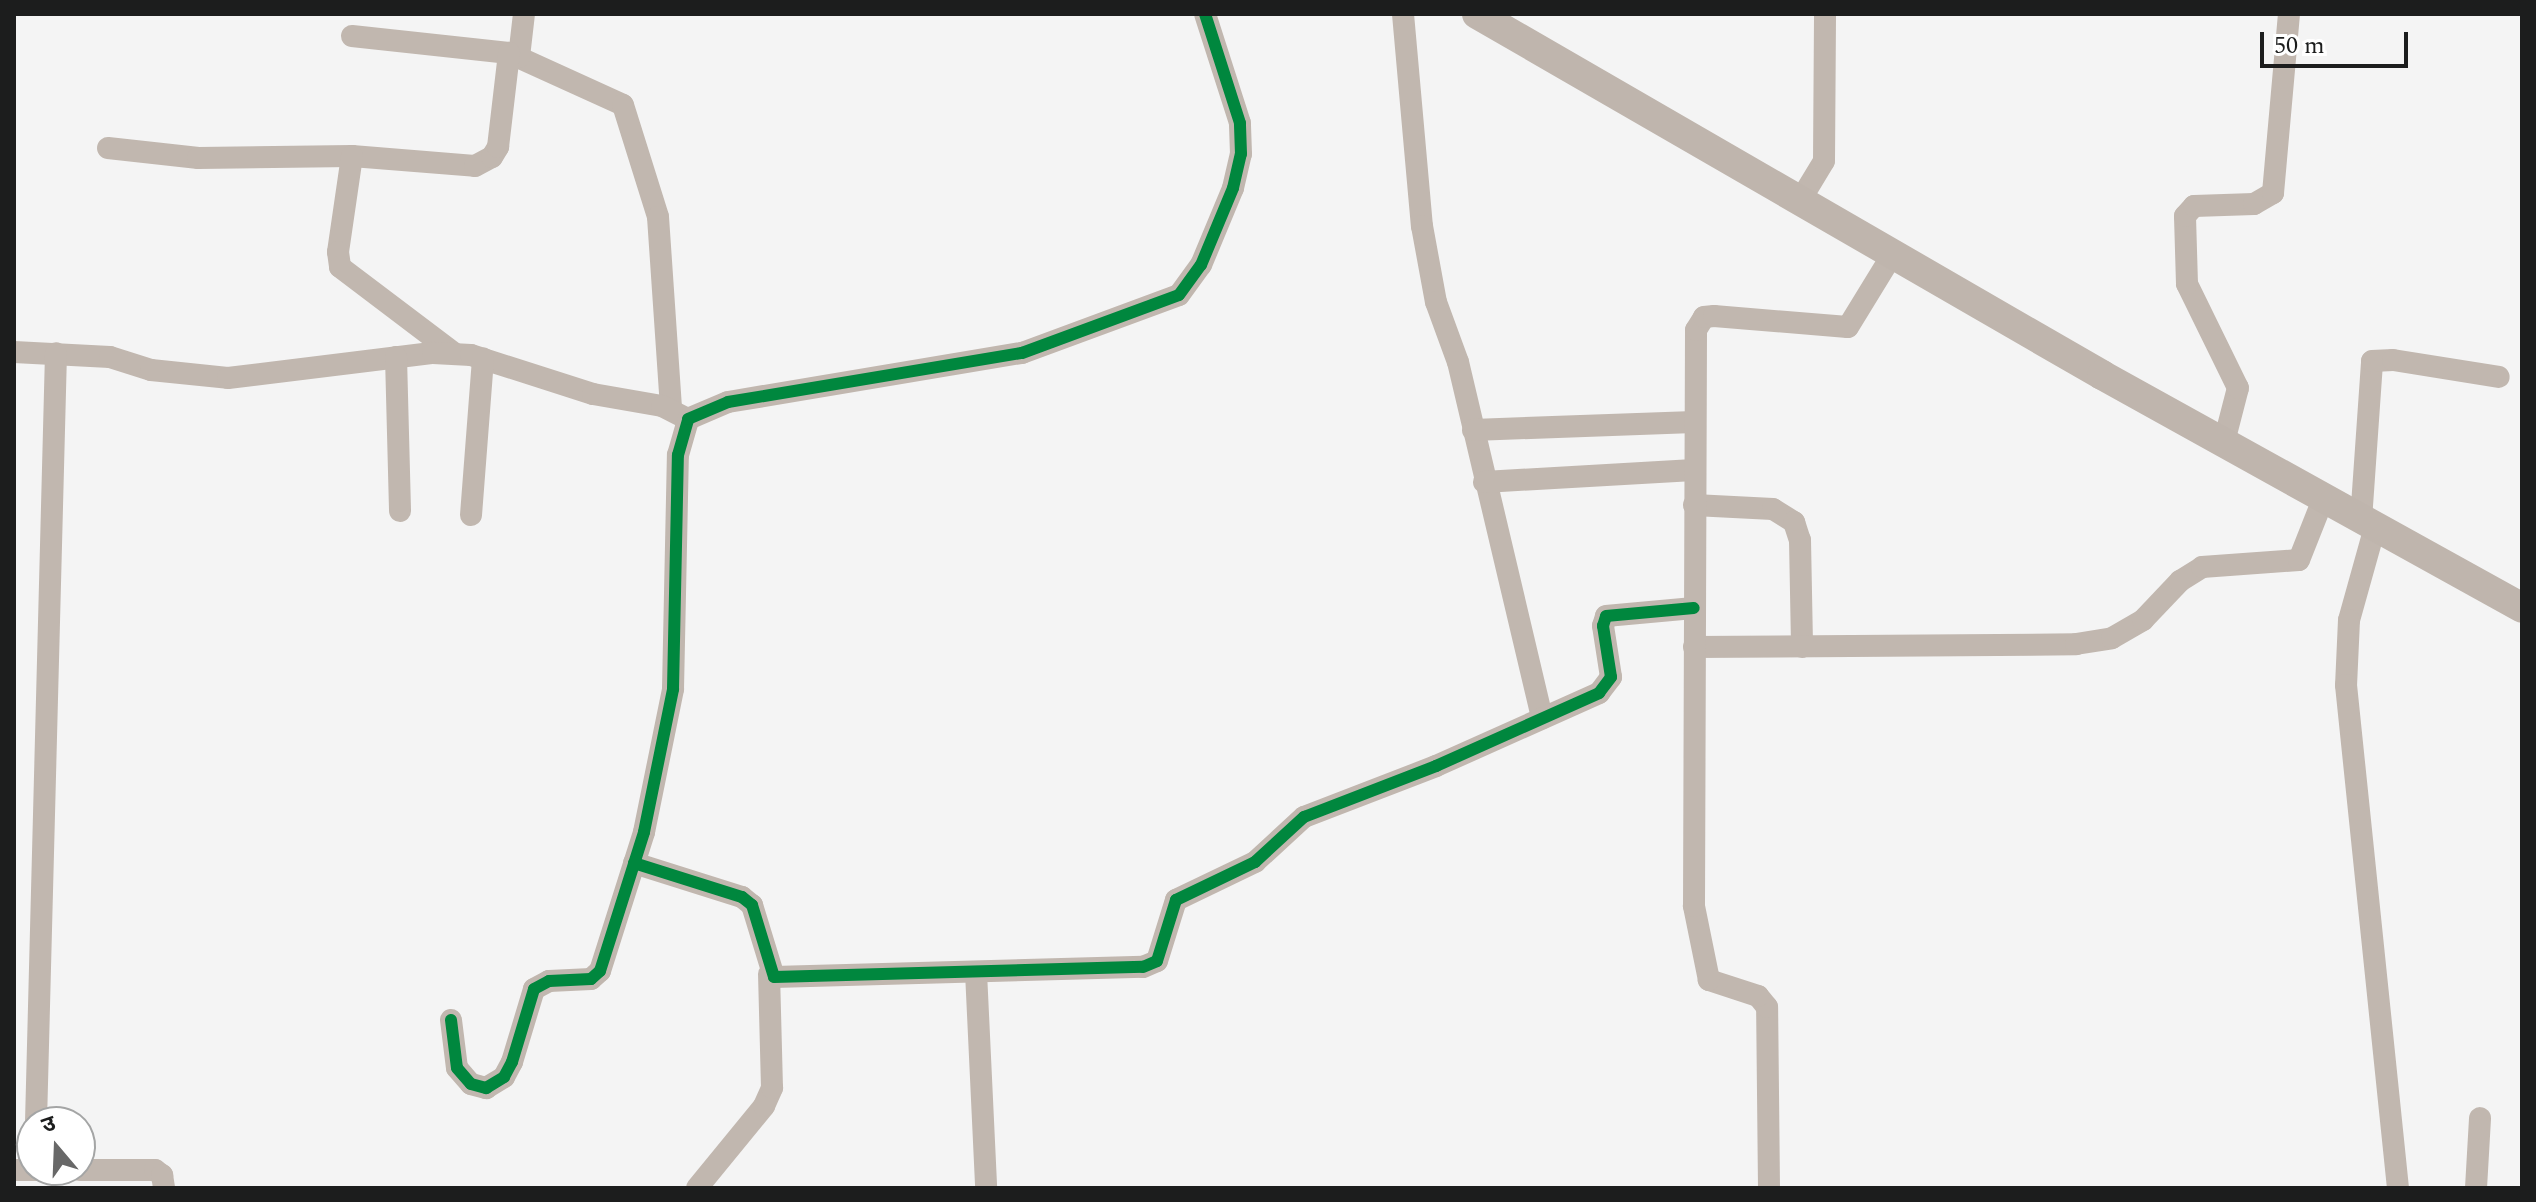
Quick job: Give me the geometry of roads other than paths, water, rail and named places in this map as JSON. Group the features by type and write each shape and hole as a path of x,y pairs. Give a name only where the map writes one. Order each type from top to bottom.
{"main road":[{"path":"1477,14 2368,524 2522,608"}],"street":[{"path":"108,148 198,158 352,156 464,166 492,157 498,147 524,14"},
{"path":"14,352 110,357 151,370 228,378 396,357 455,354 483,358 593,394 680,414 728,402 1022,353 1179,295 1201,265 1233,188 1241,154 1240,123 1205,14"},
{"path":"1403,14 1425,246 1439,314 1458,362 1542,718"},
{"path":"1801,199 1824,161 1825,14"},
{"path":"2224,442 2238,388 2187,284 2185,216 2194,206 2254,204 2273,193 2289,14"},
{"path":"352,36 514,55 610,96 629,114 658,217 680,414 673,689 634,863 600,971 591,979 549,981 534,989 512,1062 495,1085 477,1088 457,1068 451,1020"},
{"path":"352,156 340,267 455,354"},
{"path":"1769,1188 1767,1007 1758,996 1709,980 1694,906 1694,422 1698,322 1714,316 1848,327 1894,252"},
{"path":"36,1106 56,353"},
{"path":"396,357 400,511"},
{"path":"471,515 483,358"},
{"path":"2398,1188 2345,651 2368,524 2372,361 2393,360 2499,377"},
{"path":"1473,430 1694,422"},
{"path":"1484,482 1694,470"},
{"path":"1694,647 2076,644 2112,638 2143,620 2180,581 2202,567 2299,560 2324,497"},
{"path":"1694,505 1773,509 1794,522 1800,540 1802,647"},
{"path":"769,974 779,978 1150,966 1161,952 1166,918 1176,900 1255,862 1304,817 1436,766 1606,686 1611,665 1603,626 1606,616 1694,608"},
{"path":"634,863 742,897 752,905 761,921 769,974 772,1088 697,1188"},
{"path":"976,972 986,1188"},
{"path":"2476,1188 2480,1118"},
{"path":"96,1170 155,1170 162,1175 164,1188"}]}
